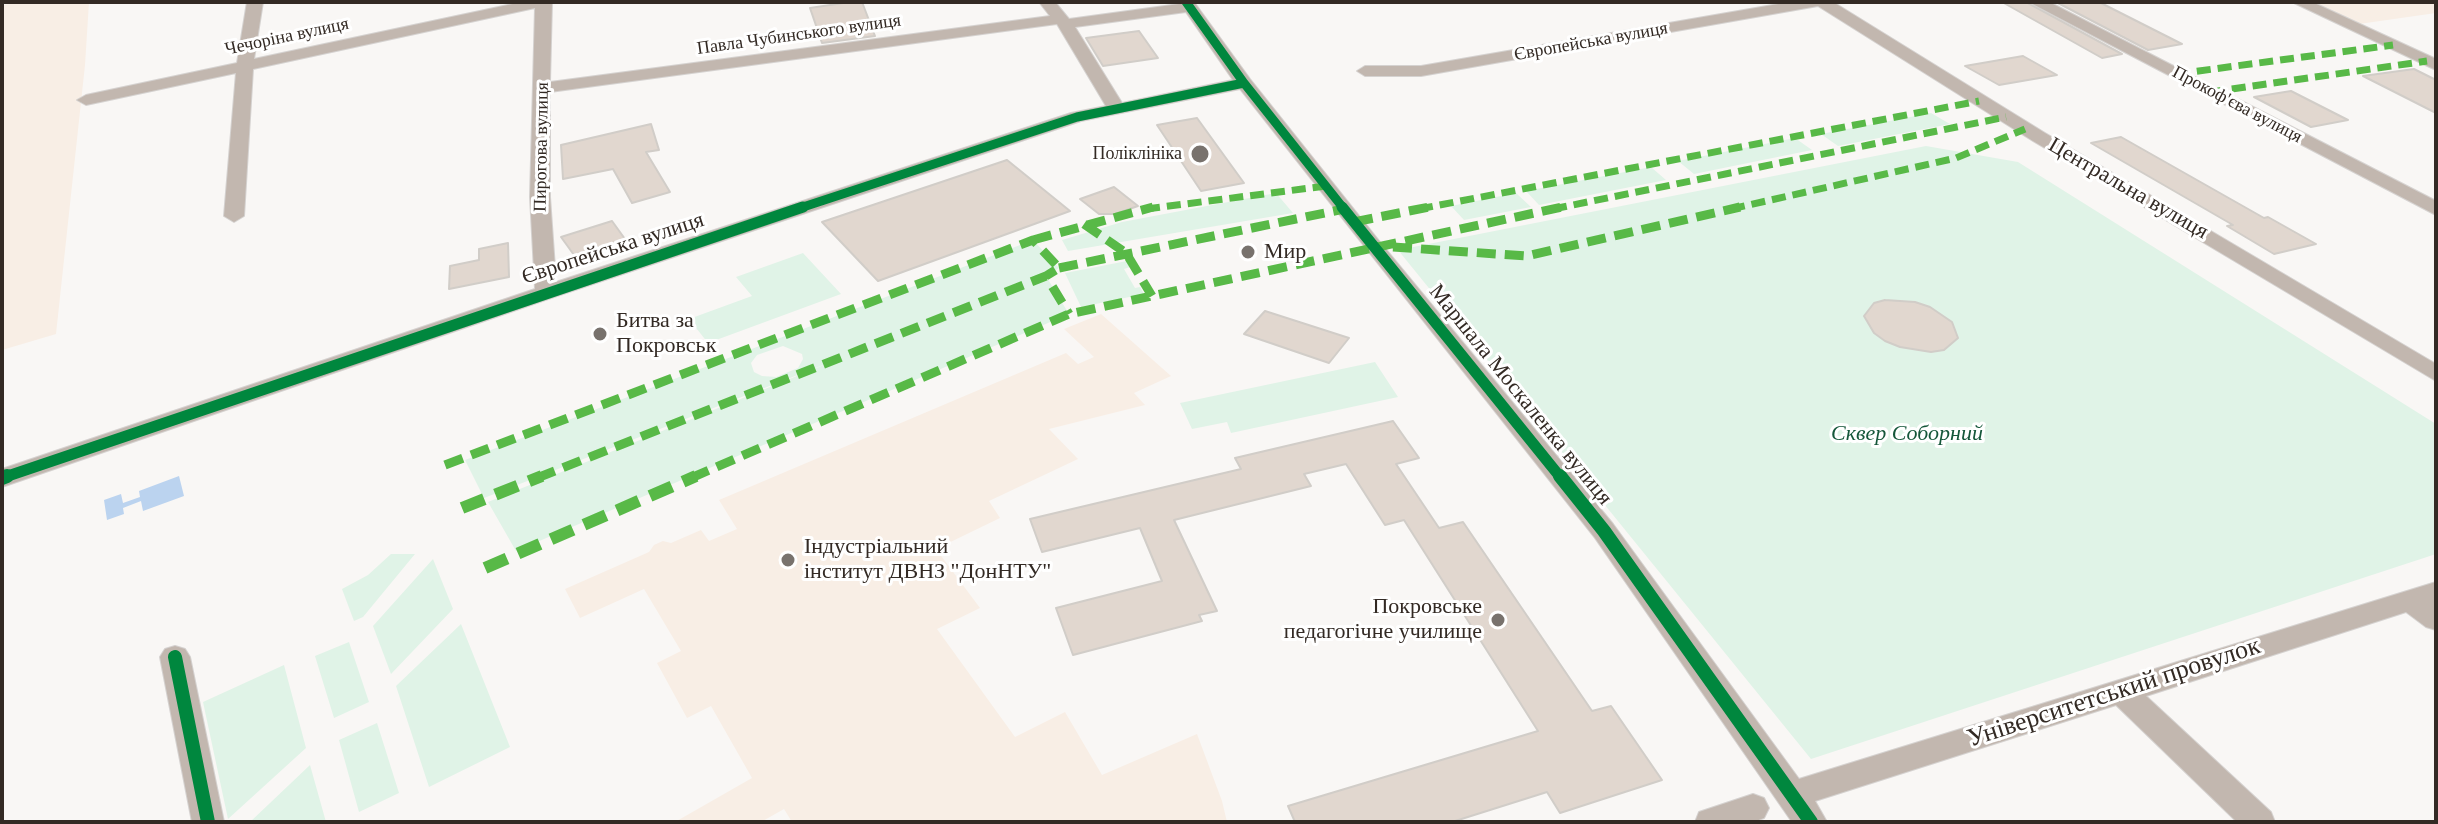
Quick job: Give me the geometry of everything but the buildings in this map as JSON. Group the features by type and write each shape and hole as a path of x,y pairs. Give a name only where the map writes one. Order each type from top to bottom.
{"street":[{"path":"234,216 245,67 255,2"},
{"name":"Чечоріна вулиця","path":"86,100 543,2"},
{"name":"Пирогова вулиця","path":"543,2 540,197 546,292"},
{"path":"1047,2 1116,107"},
{"name":"Європейська вулиця","path":"1365,71 1421,71 1819,2"},
{"name":"Центральна вулиця","path":"1819,2 2436,374"},
{"name":"Прокоф'єва вулиця","path":"2037,2 2436,209"},
{"path":"2300,2 2436,65"},
{"name":"Павла Чубинського вулиця","path":"543,88 1188,5"},
{"name":"Маршала Москаленка вулиця","path":"1188,5 1244,83 1604,531 1811,822"},
{"name":"Європейська вулиця","path":"2,478 546,292 1038,130 1116,107 1244,83"},
{"path":"2423,596 2436,619"},
{"name":"Університетський провулок","path":"1792,795 2423,596"},
{"path":"175,657 208,822"},
{"path":"2121,691 2259,822"},
{"path":"1711,822 1753,808"}],"shaded area":[{"path":"89,2 85,65 56,334 2,350 2,5"},
{"path":"2310,2 2436,2 2436,13 2359,24"},
{"name":"Індустріальний інститут ДВНЗ \"ДонНТУ\"","path":"1101,314 1171,376 1134,393 1145,405 1049,429 1078,459 989,501 1000,518 936,549 980,608 937,629 1015,737 1065,712 1102,775 1197,734 1227,822 792,822 784,809 761,822 675,822 752,778 711,706 687,718 657,663 681,651 644,589 580,618 565,589 649,552 654,545 663,541 671,543 701,530 709,541 737,529 719,500 1066,353 1078,364 1094,357 1064,329"}],"green space":[{"path":"1931,113 1950,124 1838,146 1821,134"},
{"path":"1795,138 1812,150 1694,174 1678,161"},
{"name":"Сквер Соборний","path":"1926,146 2018,162 2436,424 2436,554 1811,759 1398,250"},
{"path":"1651,167 1666,180 1539,205 1526,191"},
{"path":"1276,193 1293,213 1068,251 1062,240 1122,222"},
{"path":"1516,193 1531,207 1464,220 1451,206"},
{"path":"1033,240 1059,268 1046,276 1069,314 516,551 488,502 841,358 484,498 465,460","holes":["783,346 802,354 798,368 776,377 754,372 751,363 757,355"]},
{"path":"803,253 841,294 708,343 689,319 752,296 736,277"},
{"path":"1127,261 1130,267 1124,269 1135,288 1140,287 1144,294 1081,307 1065,273"},
{"path":"1375,362 1398,397 1231,433 1227,422 1192,429 1180,403"},
{"path":"391,554 415,554 363,617 354,621 342,589 368,575"},
{"path":"433,559 453,609 391,674 373,626"},
{"path":"461,624 510,747 429,787 396,686"},
{"path":"349,642 369,702 334,718 315,656"},
{"path":"284,665 306,748 228,819 203,702"},
{"path":"377,723 399,793 359,812 339,740"},
{"path":"310,765 326,822 250,822"}],"water":[{"path":"179,476 184,496 143,511 141,501 123,508 124,514 107,520 104,500 121,494 123,503 140,497 139,491"}],"marked path":[{"path":"2176,74 2393,45"},
{"path":"2211,92 2427,61"},
{"path":"1354,222 1979,101"},
{"path":"485,568 1069,314 1373,246 2006,117"},
{"path":"1393,247 1527,256 1956,158 2025,129"},
{"path":"1033,240 1158,206 1326,186"},
{"path":"1059,268 1344,209"},
{"path":"1084,224 1126,253 1152,296"},
{"path":"445,465 1033,240 1059,268 1046,276"},
{"path":"462,508 1046,276 1069,314"}],"cycle path":[{"path":"1186,2 1244,83 1604,531 1811,822"},
{"path":"2,478 546,292 1077,117 1244,83"},
{"path":"175,657 208,822"}],"place":[{"name":"Поліклініка","path":"1200,154"},
{"name":"Мир","path":"1248,252"},
{"name":"Битва за Покровськ","path":"600,334"},
{"name":"Індустріальний інститут ДВНЗ \"ДонНТУ\"","path":"788,560"},
{"name":"Покровське педагогічне училище","path":"1498,620"}]}
